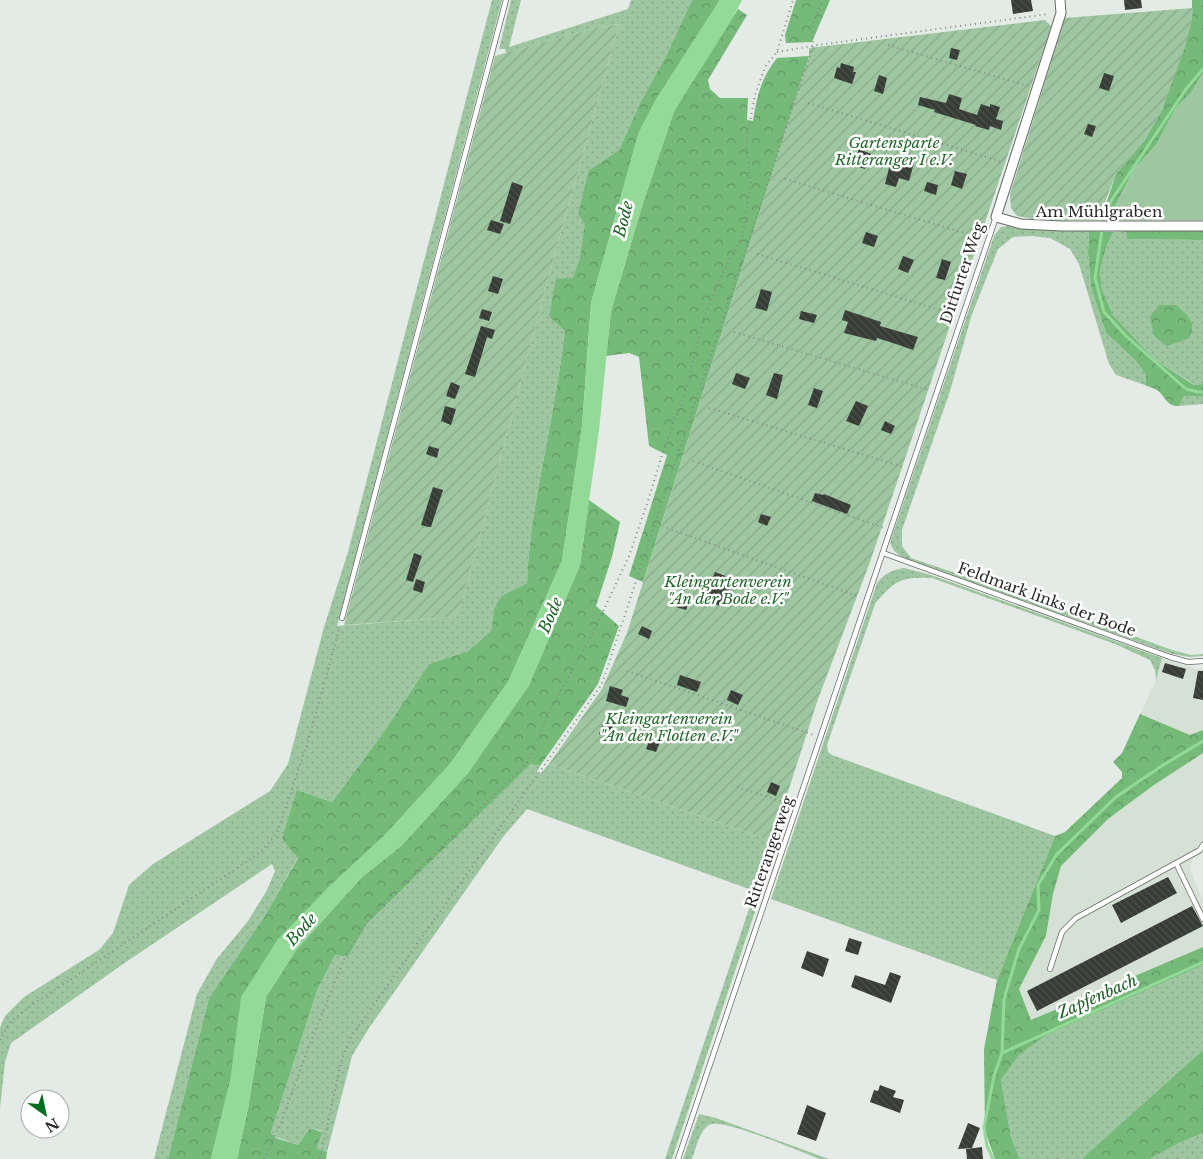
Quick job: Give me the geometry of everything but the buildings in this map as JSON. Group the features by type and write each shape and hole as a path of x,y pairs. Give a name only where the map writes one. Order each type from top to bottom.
{"street":[{"name":"Ditfurter Weg","path":"996,217 1061,13 1060,0"},
{"name":"Am Mühlgraben","path":"996,217 1021,224 1203,226"}],"lane":[{"path":"342,618 506,0"},
{"name":"Ditfurter Weg","path":"883,553 961,316 996,217"},
{"name":"Ritterangerweg","path":"678,1159 883,553"},
{"name":"Feldmark links der Bode","path":"883,553 1170,657 1188,662 1203,661"},
{"path":"1050,969 1062,932 1076,918 1202,848"},
{"path":"1176,863 1203,919"}],"path":[{"path":"264,1159 281,1123 307,1051 347,952 374,912 527,763 552,707 592,634 629,556 662,455 686,390 704,318 722,274 742,237 751,184 746,144 754,95 765,68 777,52 793,0"},
{"path":"320,1159 342,1058 351,1037 602,684 813,46 812,26 822,0"},
{"path":"777,52 1061,13"},
{"path":"888,45 1037,89"},
{"path":"808,103 1012,165"},
{"path":"786,179 988,240"},
{"path":"757,254 961,316"},
{"path":"734,332 936,392"},
{"path":"709,408 911,469"},
{"path":"693,461 891,530"},
{"path":"667,528 867,600"},
{"path":"0,1040 10,1022 261,852 277,833 309,738 342,618"},
{"path":"627,670 821,738"},
{"path":"738,788 797,806"}],"shaded area":[{"path":"1162,658 1197,669 1203,668 1203,730 1190,735 1140,714 1156,680"},
{"path":"1203,753 1203,854 1193,858 1190,869 1203,900 1203,947 1031,1020 1019,989 1046,937 1053,894 1061,866 1108,819 1154,785"}],"green space":[{"path":"492,0 502,0 337,626 454,617 463,599 544,294 619,24 590,29 506,53 505,49 499,49 511,0 521,0 509,47 628,9 631,0 692,0 666,56 641,101 619,150 589,170 586,225 579,265 569,287 549,317 565,331 534,511 527,583 501,596 494,609 491,631 468,651 429,664 383,733 332,802 297,790 298,857 264,917 209,998 168,1159 154,1159 197,994 216,960 248,921 267,890 275,871 272,864 126,962 11,1043 5,1062 0,1108 0,1028 5,1016 24,997 99,950 113,933 129,885 153,864 270,791 288,764 324,627 348,552"},
{"path":"692,0 720,0 657,98 639,132 591,303 582,427 562,561 508,682 450,764 384,836 328,888 278,940 230,1082 211,1159 168,1159 209,998 264,917 298,858 282,839 297,790 332,802 383,733 429,664 468,651 491,631 494,609 501,596 527,583 534,511 565,331 549,317 556,279 573,278 580,258 585,224 578,214 589,170 619,150 641,101 666,56"},
{"path":"796,0 830,0 812,42 786,43 785,35"},
{"path":"1192,0 1203,0 1203,73 1191,93 1176,108 1156,145 1134,169 1114,209 1105,207 1116,174 1144,141 1162,110 1192,19"},
{"path":"1193,8 1185,47 1162,110 1144,141 1116,174 1098,220 1040,220 1017,216 1011,208 1010,194 1065,18"},
{"path":"738,9 747,15 708,80 710,89 720,98 748,98 747,120 753,121 761,88 767,73 777,58 809,56 643,582 629,576 667,455 649,446 639,357 629,353 606,356 611,311 642,206 674,111"},
{"name":"Gartensparte Ritteranger I e.V.","path":"1045,20 1051,26 1045,45 870,562 818,699 772,841 549,764 602,689 627,633 809,56 809,48"},
{"path":"619,24 544,294 463,599 454,617 344,625 495,56 590,29"},
{"path":"1203,73 1203,220 1109,220 1134,169 1156,145 1176,108 1191,93"},
{"path":"1001,227 1063,231 1089,231 1088,252 1091,287 1106,333 1136,361 1146,375 1145,385 1116,375 1109,364 1079,264 1070,249 1050,238 1032,236 1013,237 998,249 972,314 950,391 902,530 902,546 911,558 1038,601 1172,650 1191,655 1203,654 1203,656 1190,657 1172,654 909,560 897,553 891,545 890,542 994,236"},
{"path":"1089,231 1113,232 1106,248 1100,271 1102,290 1113,315 1154,359 1194,385 1203,384 1203,396 1184,396 1179,406 1172,405 1166,401 1160,392 1145,385 1146,375 1136,361 1106,333 1091,287 1088,252"},
{"path":"1126,231 1127,239 1203,240 1203,384 1195,385 1154,359 1113,315 1102,290 1100,271 1106,248 1113,232"},
{"path":"1126,231 1203,231 1203,240 1127,239"},
{"path":"1159,305 1176,305 1187,315 1192,323 1192,331 1189,338 1167,346 1154,336 1150,317"},
{"path":"1184,396 1203,396 1203,404 1179,406"},
{"path":"589,500 620,522 612,557 596,606 619,626 598,684 540,766 531,764 366,925 348,957 335,955 318,988 271,1132 276,1138 298,1145 310,1128 322,1132 317,1149 327,1152 326,1159 237,1159 248,1108 266,997 296,950 362,877 401,846 468,773 529,685 580,565"},
{"path":"904,568 931,575 1162,658 1156,680 1155,670 1150,660 1115,644 932,578 913,578 899,582 888,590 875,604 827,745 828,752 1055,836 997,980 771,899 877,583 889,572"},
{"path":"1140,714 1190,735 1203,730 1203,753 1154,785 1108,819 1061,866 1053,894 1046,936 1019,989 1031,1020 1203,947 1203,965 1047,1035 1019,1055 1001,1080 1011,1137 1020,1159 995,1159 985,1131 984,1049 997,980 1055,836 1065,832 1122,778 1122,772 1113,762 1122,753"},
{"path":"531,764 540,766 537,772 540,774 549,764 778,843 672,1159 665,1159 753,897 749,889 527,809 503,837 369,1028 352,1056 327,1152 317,1150 322,1131 310,1128 298,1145 276,1137 271,1132 318,988 335,955 348,957 366,925"},
{"path":"1203,965 1203,1050 1086,1157 1082,1159 1020,1159 1011,1137 1001,1080 1019,1055 1047,1035"},
{"path":"1203,1050 1203,1133 1179,1143 1150,1159 1082,1159"},
{"path":"699,1114 716,1118 829,1159 820,1159 781,1143 717,1124 709,1125 703,1131 692,1159 683,1159"},
{"path":"1203,1133 1203,1159 1150,1159 1179,1143"}],"water":[{"name":"Bode","path":"720,0 742,0 674,111 642,206 611,311 599,430 580,565 529,685 468,773 401,846 362,877 296,950 266,997 248,1108 237,1159 211,1159 230,1082 241,997 278,939 328,888 384,836 450,764 508,682 562,561 582,427 591,303 639,132 657,98"}],"waterway":[{"path":"1203,69 1186,89 1111,201 1104,216 1095,278 1104,312 1126,336 1186,389 1203,392"},
{"path":"993,1159 987,1146 984,1127 994,1076 1002,1053 1004,999 1019,949 1039,910 1038,885 1057,854 1116,797 1203,741"},
{"name":"Zapfenbach","path":"1002,1053 1203,962"}],"park label":[{"name":"Kleingartenverein \"An der Bode e.V.\"","path":"728,590"},
{"name":"Kleingartenverein \"An den Flotten e.V.\"","path":"669,726"}]}
